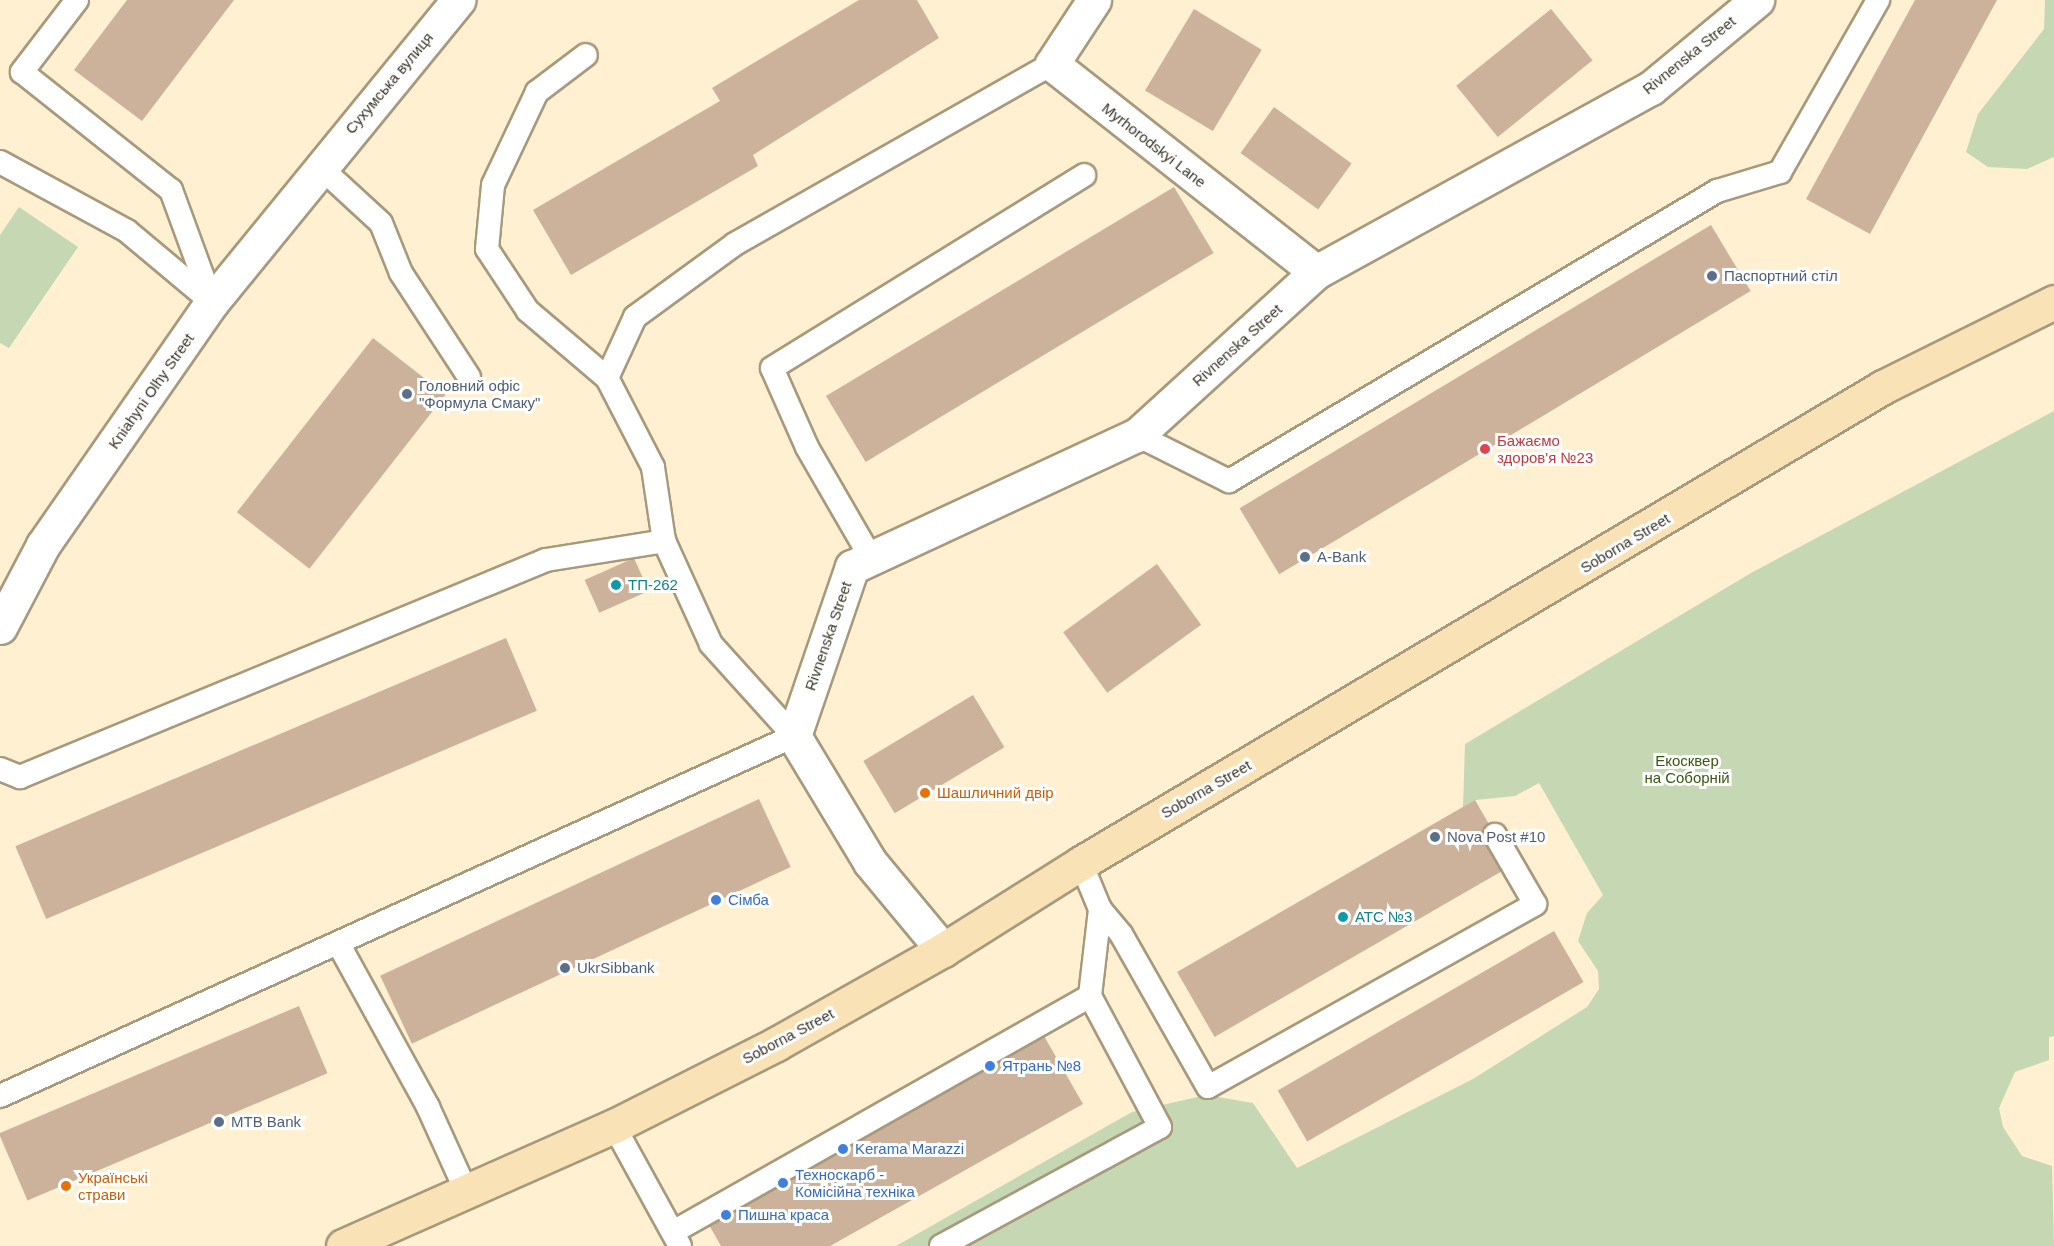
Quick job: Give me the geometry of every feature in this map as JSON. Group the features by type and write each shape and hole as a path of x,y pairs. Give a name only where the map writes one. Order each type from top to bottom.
{"main road":[{"name":"Soborna Street","path":"343,1246 614,1126 944,950 1081,863 1883,387 2054,302"}],"street":[{"name":"Сухумська вулиця","path":"320,166 458,0"},
{"path":"1052,64 1094,0"},
{"name":"Rivnenska Street","path":"794,736 852,567 1137,435 1316,272 1651,88 1757,0"},
{"name":"Myrhorodskyi Lane","path":"1052,64 1316,272"},
{"name":"Kniahyni Olhy Street","path":"0,627 43,545 212,302 320,166"},
{"path":"794,736 870,862 944,950"}],"lane":[{"path":"77,0 22,72 171,190 212,302"},
{"path":"1137,435 1229,481 1717,191 1780,172 1878,0"},
{"path":"0,1096 794,736 711,644 664,541 653,467 608,378 528,311 487,249 493,185 537,92 586,55"},
{"path":"608,378 635,317 735,244 1052,64"},
{"path":"1,163 127,231 212,302"},
{"path":"320,166 381,223 400,273 469,377"},
{"path":"871,558 807,447 772,368 1084,175"},
{"path":"0,769 20,777 546,560 664,541"},
{"path":"1081,863 1100,909 1121,934 1208,1087 1535,904 1495,835"},
{"path":"941,1246 1160,1127 1090,996 1100,909"},
{"path":"338,943 428,1107 466,1193"},
{"path":"614,1126 677,1239 1090,996"}],"green space":[{"path":"2045,0 2054,0 2054,157 2027,169 1988,167 1966,152 1978,114 2044,29"},
{"path":"19,207 78,247 9,348 0,343 0,235"},
{"name":"Екосквер на Соборній","path":"2054,411 2054,1036 2049,1037 2049,1060 2015,1072 1999,1108 2003,1127 2022,1156 2052,1166 2054,1246 896,1246 1132,1112 1206,1095 1253,1103 1297,1168 1473,1079 1587,1007 1599,989 1598,971 1578,941 1587,913 1603,895 1539,783 1515,796 1475,800 1463,807 1465,744 1751,573"}],"building":[{"path":"127,0 234,0 142,121 74,70"},
{"path":"859,0 917,0 939,38 753,155 758,166 571,275 533,210 720,101 712,88"},
{"path":"1915,0 1997,0 1870,234 1806,199"},
{"path":"1194,9 1262,50 1213,131 1145,90"},
{"path":"1551,9 1593,60 1498,137 1456,86"},
{"path":"1274,107 1352,163 1318,210 1240,153"},
{"path":"1174,187 1214,253 866,462 826,396"},
{"path":"1711,225 1751,291 1279,574 1240,508"},
{"path":"373,338 445,395 309,569 237,512"},
{"name":"ТП-262","path":"634,558 649,591 599,613 585,580"},
{"path":"1157,564 1201,625 1107,693 1063,632"},
{"path":"506,638 537,711 46,919 15,846"},
{"path":"973,695 1004,747 895,813 863,761"},
{"path":"759,799 791,867 412,1044 380,976"},
{"name":"АТС №3","path":"1475,800 1512,865 1215,1037 1177,972"},
{"path":"1554,931 1584,982 1307,1142 1278,1090"},
{"path":"299,1006 328,1073 27,1201 0,1133"},
{"path":"1044,1036 1083,1104 830,1246 721,1246 709,1225"}],"place":[{"name":"Паспортний стіл","path":"1712,276"},
{"name":"Головний офіс \"Формула Смаку\"","path":"407,394"},
{"name":"Бажаємо здоров'я №23","path":"1485,449"},
{"name":"A-Bank","path":"1305,557"},
{"name":"ТП-262","path":"616,585"},
{"name":"Шашличний двір","path":"925,793"},
{"name":"Nova Post #10","path":"1435,837"},
{"name":"Сімба","path":"716,900"},
{"name":"АТС №3","path":"1343,917"},
{"name":"UkrSibbank","path":"565,968"},
{"name":"Ятрань №8","path":"990,1066"},
{"name":"MTB Bank","path":"219,1122"},
{"name":"Kerama Marazzi","path":"843,1149"},
{"name":"Техноскарб - Комісійна техніка","path":"783,1183"},
{"name":"Українські страви","path":"66,1186"},
{"name":"Пишна краса","path":"726,1215"}]}
